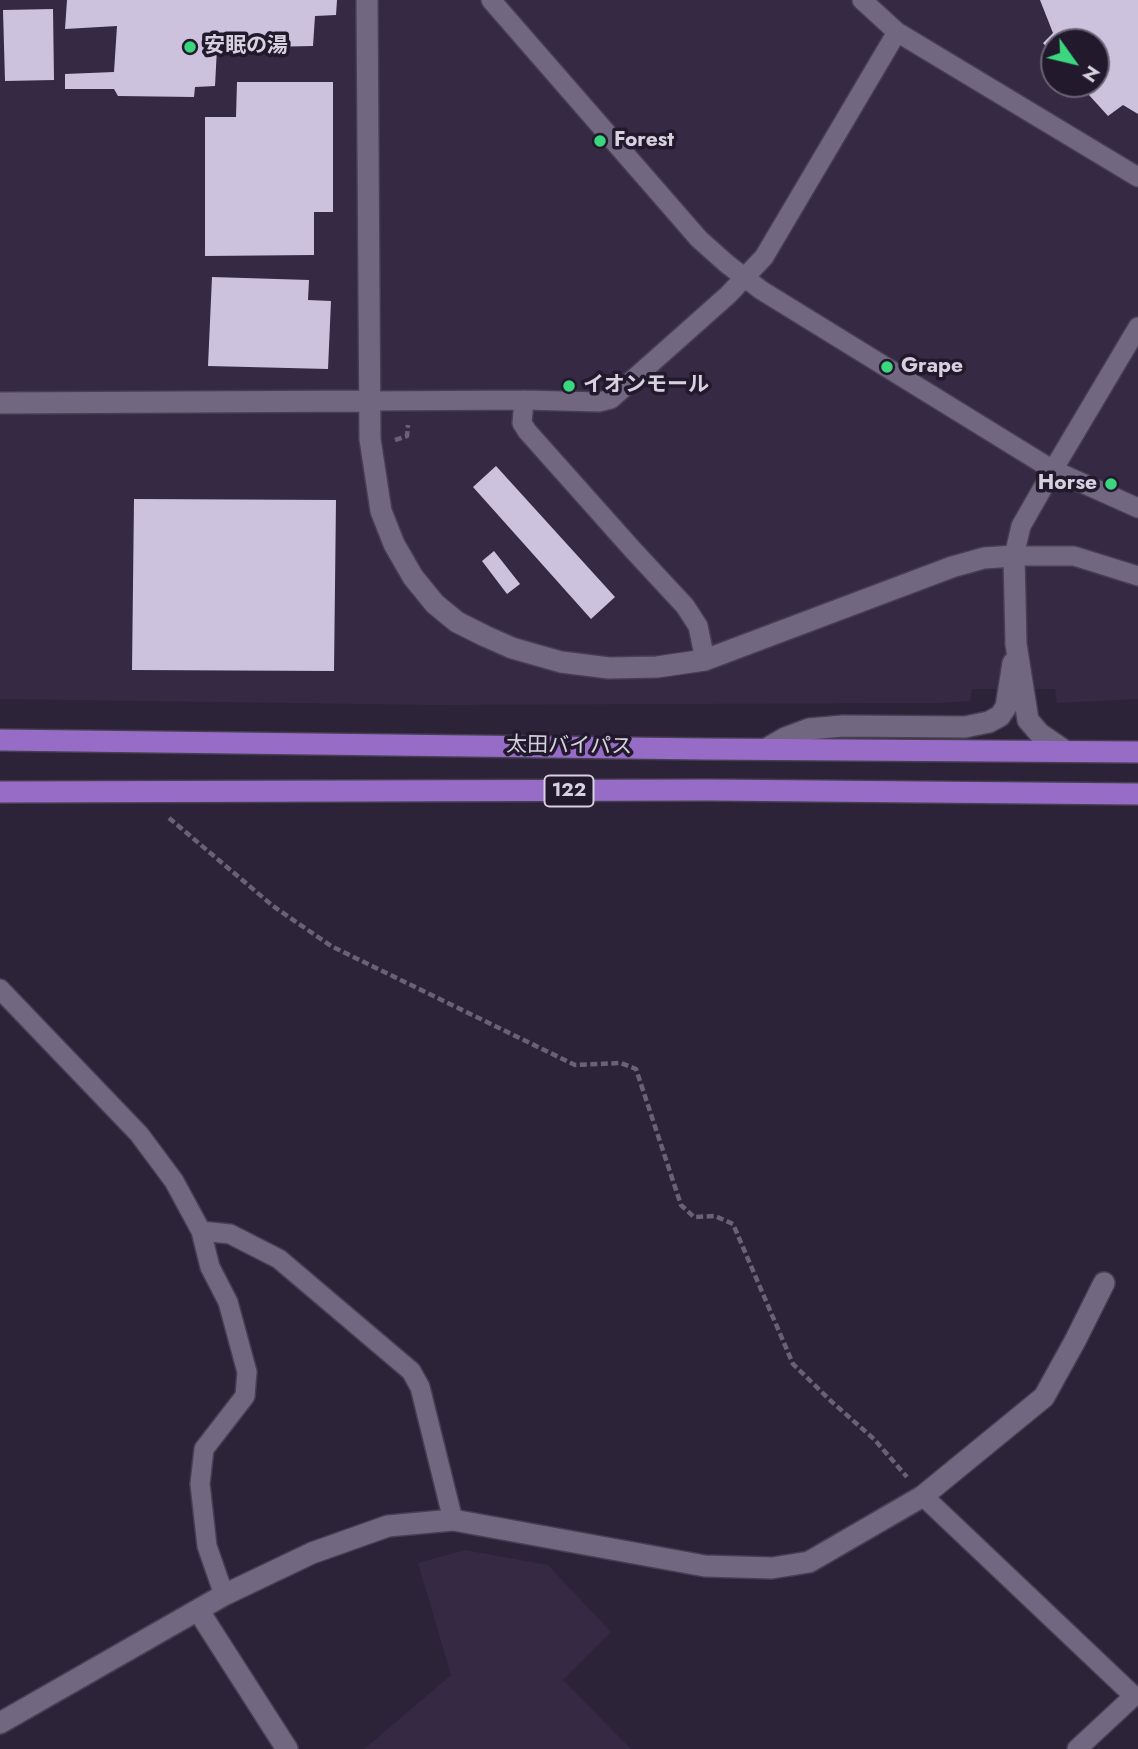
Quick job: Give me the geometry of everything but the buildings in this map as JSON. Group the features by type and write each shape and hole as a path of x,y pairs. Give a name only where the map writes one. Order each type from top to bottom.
{"highway":[{"name":"太田バイパス","path":"0,740 1138,752"},
{"name":"太田バイパス","path":"0,792 709,790 1138,794"}],"street":[{"path":"367,0 370,439 380,511 394,544 413,577 435,604 457,622 512,648 561,662 609,668 657,667 705,660 952,567 984,558 1014,556 1016,644 1028,720 1040,734 1065,751"},
{"path":"0,403 370,401"},
{"path":"766,749 809,729 844,726 965,727 989,722 1000,716 1006,707 1016,644"},
{"path":"0,1723 224,1595 312,1553 388,1526 453,1520 705,1566 772,1568 809,1562 923,1496 1044,1397 1104,1283"},
{"path":"198,1610 287,1749"}],"lane":[{"path":"491,0 699,239 761,290 1053,470 1138,508"},
{"path":"862,0 897,32 1138,177"},
{"path":"370,401 599,402 611,399 746,278 764,257 897,32"},
{"path":"1138,327 1021,526 1014,556 1074,556 1138,576"},
{"path":"524,400 522,423 527,431 685,606 698,626 705,660"},
{"path":"0,989 139,1134 174,1181 201,1231 210,1266 228,1302 247,1371 245,1396 204,1449 200,1484 206,1546 224,1595"},
{"path":"201,1231 230,1234 279,1258 411,1371 421,1387 453,1520"},
{"path":"923,1496 1134,1696 1077,1749"}],"path":[{"path":"168,817 274,906 331,946 575,1065 621,1063 636,1069 681,1205 694,1217 715,1216 733,1224 793,1364 874,1439 923,1496"}],"shaded area":[{"name":"イオンモール","path":"0,0 1138,0 1138,699 1057,703 1055,689 972,689 970,701 939,703 433,705 0,699"},
{"path":"465,1550 548,1565 611,1632 563,1680 631,1749 364,1749 451,1675 418,1563"}],"place":[{"name":"安眠の湯","path":"190,47"},
{"name":"Forest","path":"600,141"},
{"name":"Grape","path":"887,367"},
{"name":"イオンモール","path":"569,386"},
{"name":"Horse","path":"1111,484"}]}
